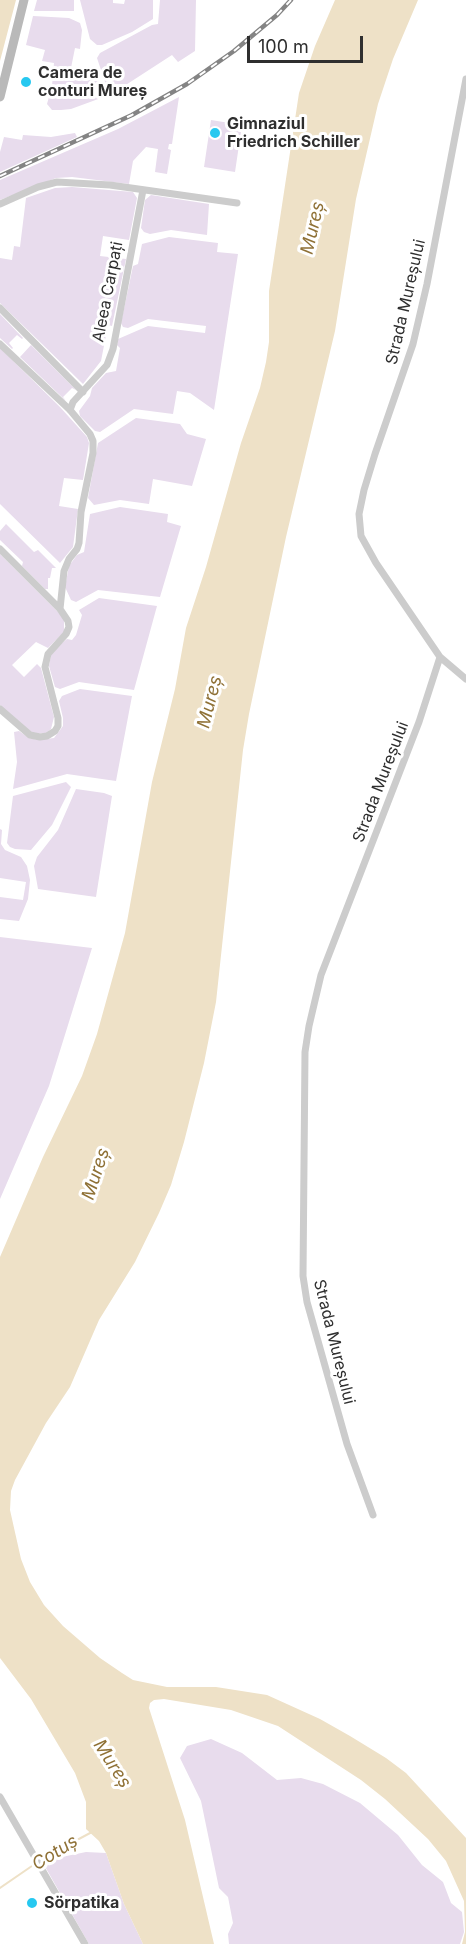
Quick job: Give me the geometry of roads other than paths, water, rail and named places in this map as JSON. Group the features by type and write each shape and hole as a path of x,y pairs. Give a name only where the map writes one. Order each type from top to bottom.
{"street":[{"path":"0,98 24,0"},
{"name":"Strada Mureșului","path":"373,1515 347,1444 307,1302 303,1276 305,1052 321,975 419,722 440,657 368,549 361,536 359,514 375,454 412,344 427,284 466,79"},
{"path":"0,204 38,187 57,182 80,182 237,203"},
{"name":"Aleea Carpați","path":"70,410 73,402 107,365 113,349 143,190"},
{"path":"0,308 83,392"},
{"path":"0,344 70,410 90,434 93,453 81,512 78,549 66,564 62,576 60,609"},
{"path":"0,549 60,609 69,627 66,634 48,654 45,667 58,718 55,731 47,736 30,735 0,709"},
{"path":"440,657 466,678"},
{"path":"0,1797 85,1944"}],"water":[{"path":"0,0 16,0 0,61"},
{"name":"Mureș","path":"335,0 418,0 393,59 378,104 356,199 335,331 286,537 249,714 243,750 216,1002 204,1063 184,1142 171,1185 159,1213 135,1262 99,1320 70,1387 46,1423 15,1480 11,1491 10,1510 21,1559 30,1582 44,1605 63,1626 100,1658 122,1673 133,1680 167,1687 216,1687 267,1695 320,1719 386,1758 406,1773 466,1838 466,1944 462,1944 465,1932 464,1901 446,1861 428,1839 385,1799 361,1780 278,1726 231,1710 164,1699 154,1700 150,1703 149,1708 185,1820 214,1944 143,1944 124,1904 106,1853 99,1841 86,1829 86,1802 75,1773 31,1699 0,1658 0,1257 43,1157 82,1076 97,1034 125,933 152,782 175,689 186,628 266,362 269,342 269,291 299,93 315,46"}],"waterway":[{"name":"Cotuș","path":"0,1888 45,1857 92,1832"}],"railway":[{"path":"0,176 132,115 187,84 234,51 277,15 291,0"}],"place":[{"name":"Camera de conturi Mureș","path":"26,82"},
{"name":"Gimnaziul Friedrich Schiller","path":"215,133"},
{"name":"Sörpatika","path":"32,1903"}]}
